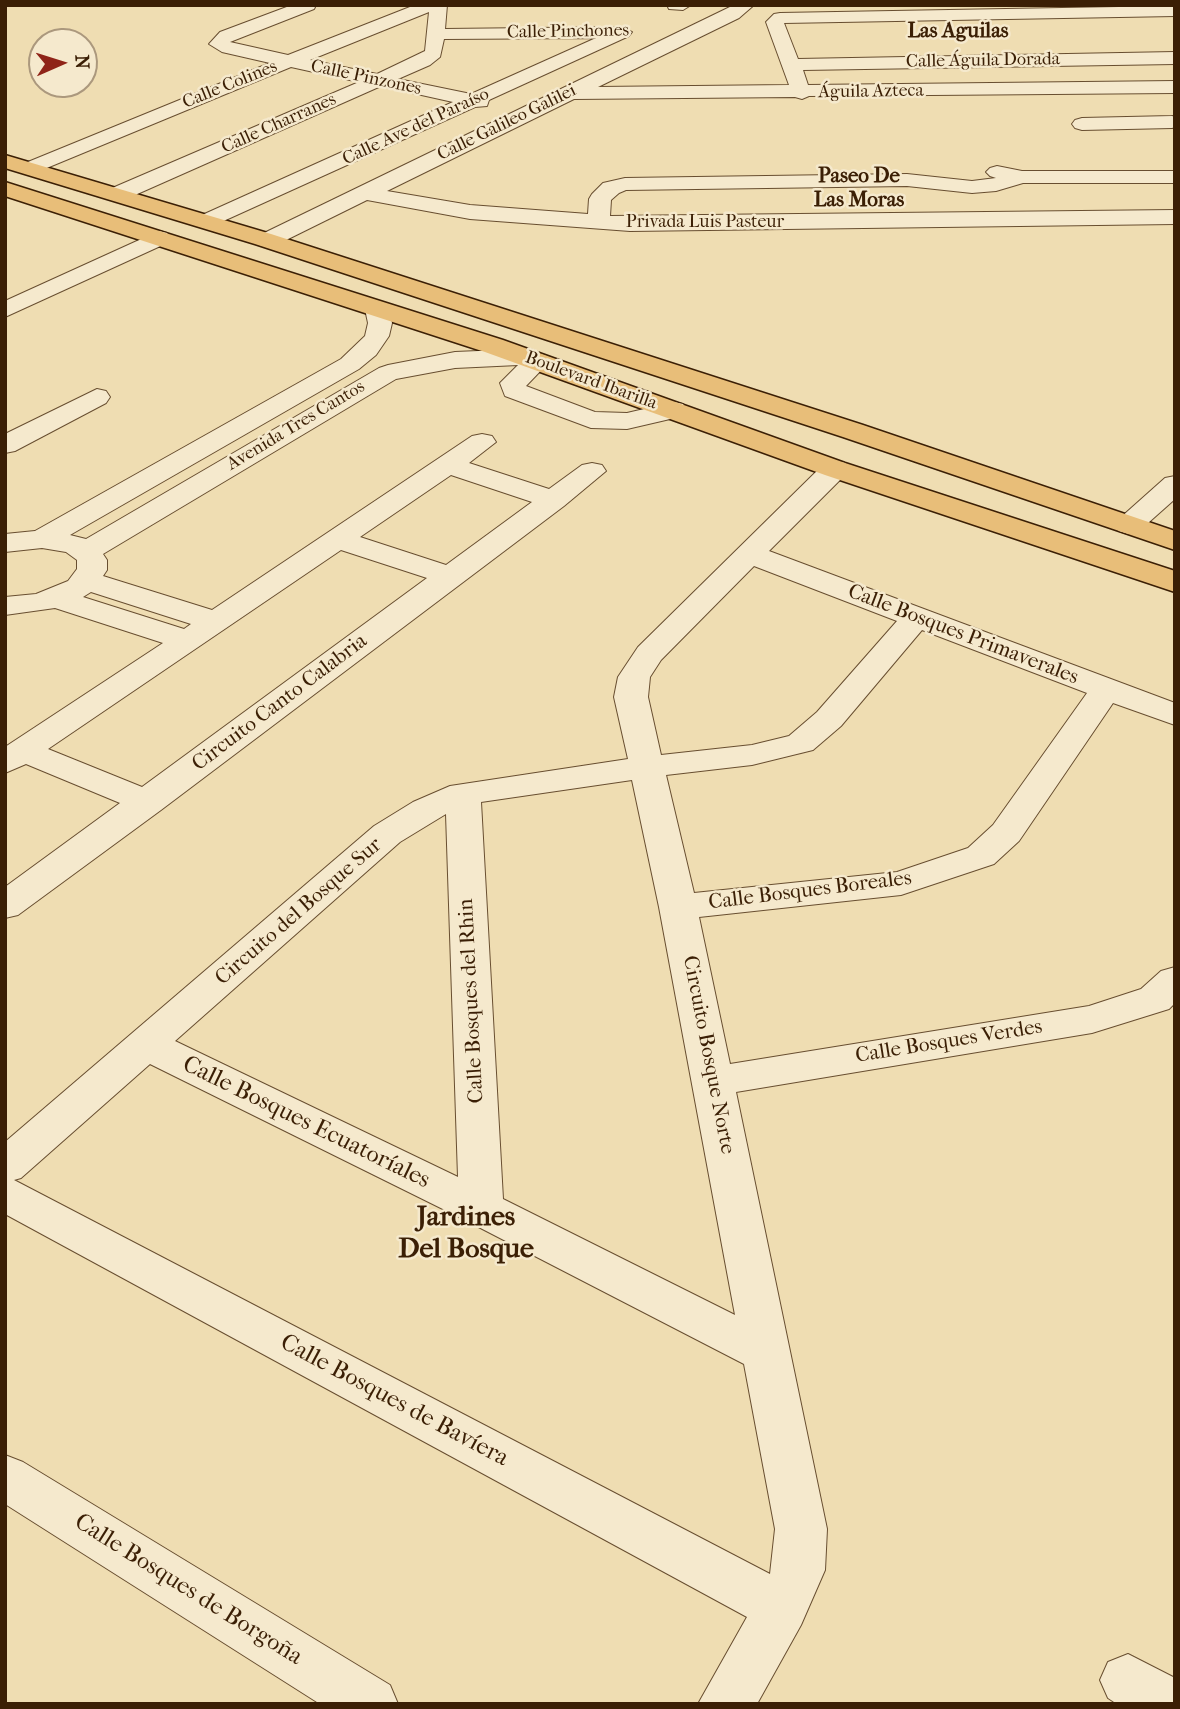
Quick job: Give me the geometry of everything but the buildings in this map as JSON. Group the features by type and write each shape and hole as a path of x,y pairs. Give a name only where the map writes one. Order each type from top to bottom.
{"main road":[{"name":"Boulevard Ibarilla","path":"18,165 265,239 653,368 853,431 1175,541"},
{"name":"Boulevard Ibarilla","path":"5,189 494,346 835,469 1175,582"},
{"path":"169,242 249,252 263,247 265,239"},
{"path":"494,346 516,338 534,337 614,362 653,368"},
{"path":"835,469 853,463 864,449 863,439 853,431"}],"street":[{"name":"Calle Pinzones","path":"308,5 218,42 228,48 289,62 528,113"},
{"name":"Calle Colines","path":"18,165 431,5"},
{"name":"Calle Charranes","path":"118,194 379,81 430,56 435,48 438,5"},
{"path":"675,5 683,5"},
{"path":"739,10 775,21 808,16 1174,8"},
{"name":"Calle Galileo Galilei","path":"265,239 739,10"},
{"path":"775,21 789,41 792,65 802,93"},
{"path":"662,31 701,30"},
{"name":"Calle Pinchones","path":"436,34 630,31"},
{"name":"Calle Ave del Paraíso","path":"208,221 630,31"},
{"name":"Calle Águila Dorada","path":"792,65 1175,58"},
{"name":"Águila Azteca","path":"568,93 802,93 1175,87"},
{"path":"1144,88 1173,124"},
{"path":"1053,89 1094,141"},
{"path":"1082,124 1173,124"},
{"path":"599,223 600,199 611,188 625,184 907,180 972,187 996,185 1022,177 1175,177"},
{"name":"Privada Luis Pasteur","path":"364,193 470,212 599,223 676,225 1175,217"},
{"path":"5,310 169,242"},
{"name":"Avenida Tres Cantos","path":"42,539 350,364 367,350 377,337 380,323 377,309"},
{"name":"Avenida Tres Cantos","path":"56,598 86,566 388,373 455,360 532,359"},
{"path":"5,445 97,397"},
{"path":"14,757 482,442"},
{"path":"447,465 554,499"},
{"name":"Circuito Bosque Norte","path":"726,1704 782,1608 798,1570 802,1529 678,906 631,697 634,677 649,654 835,469"},
{"name":"Circuito Canto Calabria","path":"5,906 593,471"},
{"path":"1129,525 1175,484"},
{"path":"5,543 42,539 75,545 86,566 215,621"},
{"path":"336,540 450,576"},
{"name":"Calle Bosques Primaverales","path":"750,554 1175,715"},
{"path":"5,606 56,598 187,640"},
{"name":"Circuito del Bosque Sur","path":"5,1167 387,834 426,810 463,794 646,767 752,755 801,743 829,719 917,617"},
{"name":"Calle Bosques Boreales","path":"678,906 901,883 947,870 981,856 1006,833 1106,690"},
{"path":"14,757 148,802"},
{"name":"Calle Bosques del Rhin","path":"463,794 481,1208"},
{"name":"Calle Bosques Verdes","path":"713,1080 1092,1018 1155,999 1175,980"},
{"name":"Calle Bosques Ecuatoríales","path":"146,1045 481,1208 765,1352"},
{"name":"Calle Bosques de Bavíera","path":"5,1194 782,1608"},
{"name":"Calle Bosques de Borgoña","path":"5,1476 370,1704"}],"district":[{"name":"Las Aguilas","path":"958,32"},
{"name":"Paseo De Las Moras","path":"859,189"},
{"name":"Jardines Del Bosque","path":"466,1234"}]}
